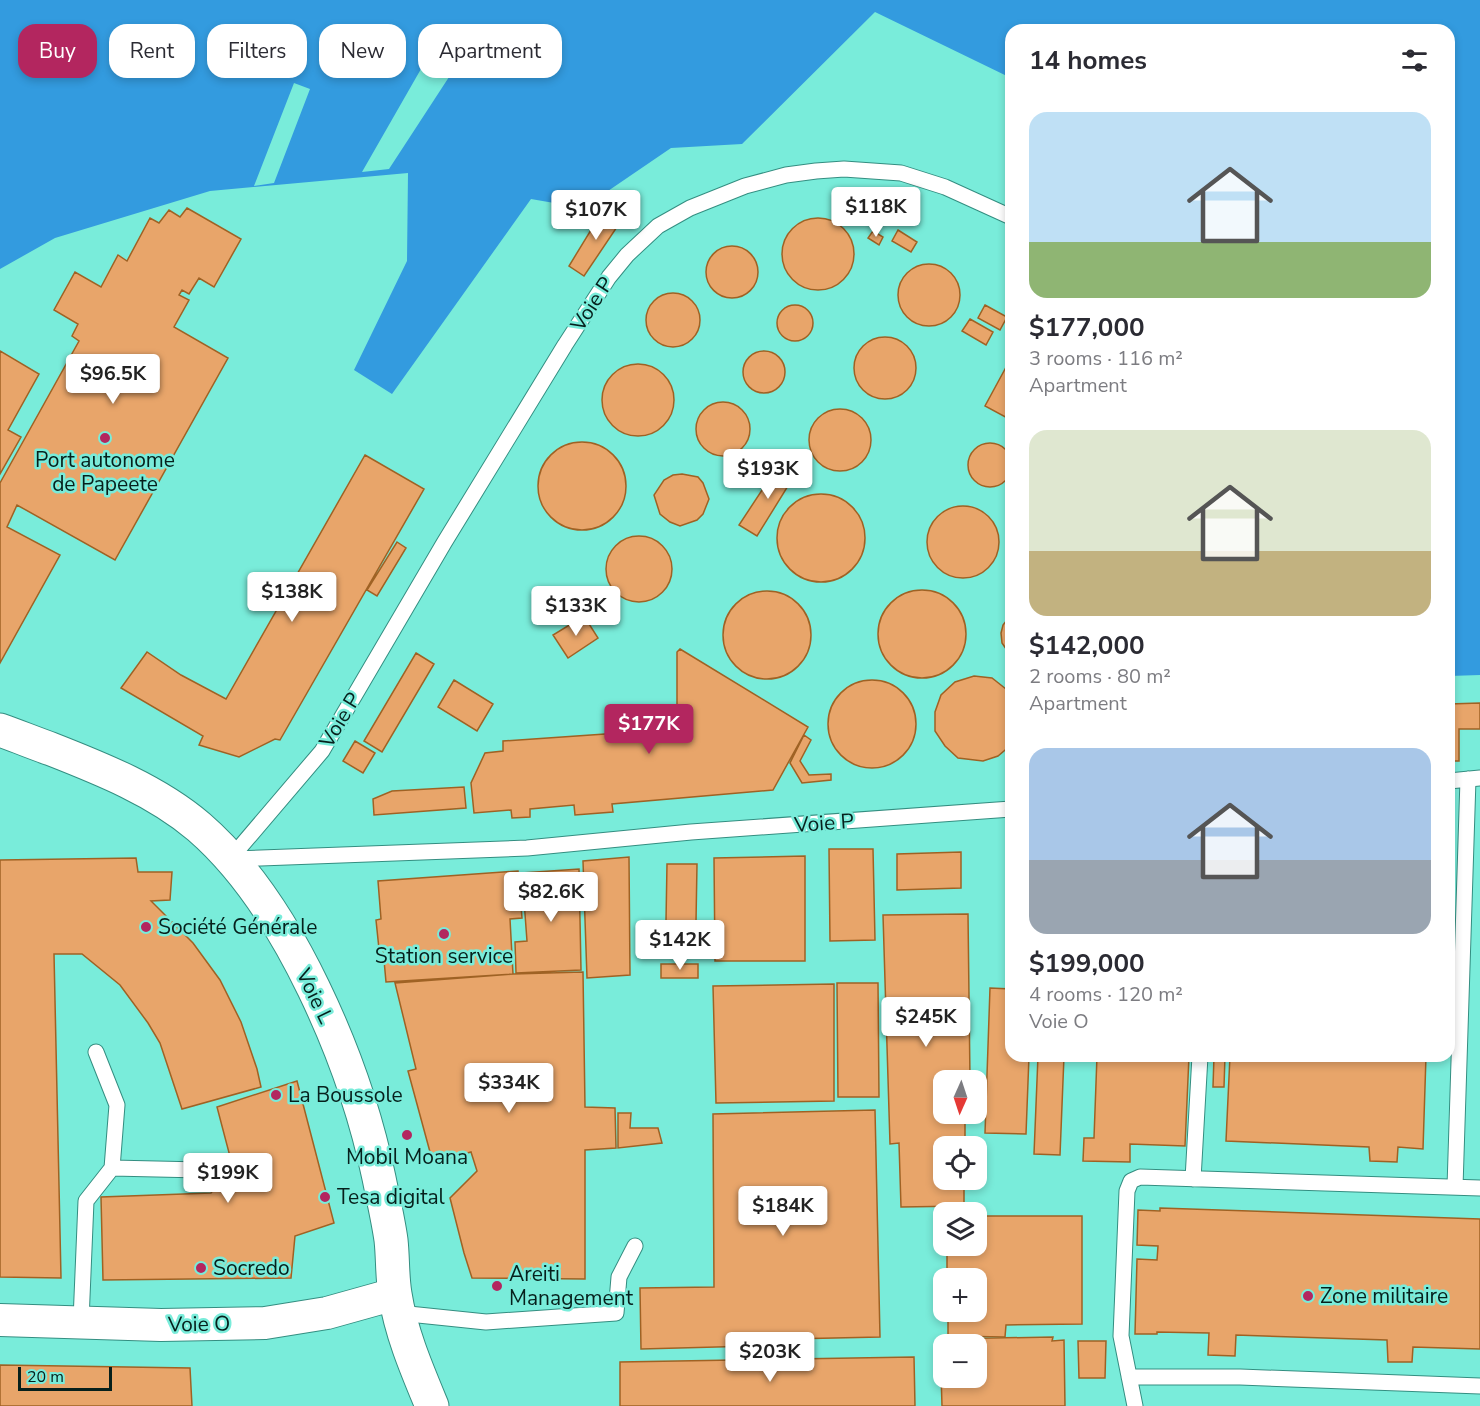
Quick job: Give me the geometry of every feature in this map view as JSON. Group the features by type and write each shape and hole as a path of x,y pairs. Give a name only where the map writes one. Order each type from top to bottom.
{"street":[{"name":"Voie L","path":"1,736 114,775 157,798 199,827 230,859 252,886 279,926 319,1000 349,1071 379,1176 403,1331 432,1406"},
{"name":"Voie O","path":"0,1320 161,1324 265,1323 397,1303"}],"lane":[{"name":"Voie P","path":"230,859 322,751 444,543 565,345 609,277 627,255 658,226 690,208 745,186 786,175 844,169 901,173 945,187 1005,214"},
{"path":"1455,781 1474,779 1455,1187"},
{"name":"Voie P","path":"230,859 527,848 691,832 1005,809"},
{"path":"81,1321 86,1201 112,1168 117,1105 96,1052"},
{"path":"1193,1179 1200,1062"},
{"path":"112,1168 201,1170"},
{"path":"1135,1406 1121,1336 1126,1191 1131,1181 1140,1177 1480,1188"},
{"name":"Voie O","path":"397,1303 486,1322 616,1313 619,1277 635,1246"},
{"path":"1129,1377 1240,1377 1480,1386"}],"water":[{"path":"0,0 1480,0 1480,675 1455,676 1455,24 1005,24 1005,75 875,12 742,144 671,148 583,208 531,199 392,394 354,370 407,261 408,173 210,191 55,238 0,269"}],"pier":[{"path":"418,74 418,78 448,78 389,169 362,172"},
{"path":"294,83 310,89 274,183 254,186"}],"building":[{"path":"605,207 623,218 584,276 569,266"},
{"name":"Port autonome de Papeete","path":"187,208 241,239 214,287 199,278 189,294 182,290 179,295 189,300 174,327 228,358 115,560 17,505 7,527 60,555 0,663 0,483 79,341 72,336 78,324 54,310 75,272 101,287 118,255 127,261 150,218 159,223 169,210 180,217"},
{"path":"818,218 838,224 848,234 854,254 848,274 838,284 818,290 798,284 788,274 782,254 788,234 798,224"},
{"path":"898,230 917,242 911,252 892,241"},
{"path":"873,231 883,237 879,245 868,238"},
{"path":"727,246 737,246 751,253 758,272 751,291 737,298 727,298 717,294 710,287 706,277 706,267 710,257 717,250"},
{"path":"929,264 941,266 951,273 958,283 960,295 958,307 951,317 941,324 929,326 917,324 907,317 900,307 898,295 900,283 907,273 917,266"},
{"path":"673,293 683,295 692,301 698,310 700,320 698,330 692,339 683,345 673,347 663,345 654,339 648,330 646,320 648,310 654,301 663,295"},
{"path":"795,305 808,310 813,323 808,336 795,341 782,336 777,323 782,310"},
{"path":"985,305 1005,316 1005,321 1000,330 978,318"},
{"path":"970,319 993,332 986,345 962,331"},
{"path":"885,337 897,339 907,346 914,356 916,368 914,380 907,390 897,397 885,399 873,397 863,390 856,380 854,368 856,356 863,346 873,339"},
{"path":"0,351 39,374 8,430 21,437 0,474"},
{"path":"764,351 772,352 779,357 784,364 784,380 779,387 772,392 764,393 756,392 749,387 744,380 743,372 744,364 749,357 756,352"},
{"path":"638,364 658,370 668,380 674,400 668,420 658,430 638,436 618,430 608,420 602,400 608,380 618,370"},
{"path":"1005,369 1005,417 985,406"},
{"path":"723,402 733,404 742,410 748,419 750,429 748,439 742,448 733,454 723,456 713,454 704,448 698,439 696,429 698,419 704,410 713,404"},
{"path":"840,409 852,411 862,418 869,428 871,440 869,452 862,462 852,469 840,471 828,469 818,462 811,452 809,440 811,428 818,418 828,411"},
{"path":"582,442 599,446 613,455 622,469 626,486 622,503 613,517 599,526 582,530 565,526 551,517 542,503 538,486 542,469 551,455 565,446"},
{"path":"990,443 1005,450 1005,480 990,487 982,485 970,473 968,465 970,457 982,445"},
{"path":"365,455 424,489 280,740 275,739 239,757 199,745 203,736 121,688 147,652 181,675 226,699"},
{"path":"780,463 796,473 757,536 739,525"},
{"path":"673,475 698,477 709,499 703,514 697,520 680,526 660,514 654,495 664,480"},
{"path":"821,494 838,497 852,507 862,521 865,538 862,555 852,569 838,579 821,582 804,579 790,569 780,555 777,538 780,521 790,507 804,497"},
{"path":"963,506 983,512 993,522 999,542 993,562 983,572 963,578 943,572 933,562 927,542 933,522 943,512"},
{"path":"632,536 646,536 658,541 667,550 672,569 670,582 663,593 646,602 632,602 620,597 611,588 606,576 606,562 611,550 620,541"},
{"path":"397,542 406,548 377,596 367,590"},
{"path":"922,590 939,594 953,603 962,617 966,634 962,651 953,665 939,674 922,678 905,674 891,665 882,651 878,634 882,617 891,603 905,594"},
{"path":"767,591 784,594 798,604 808,618 811,635 808,652 798,666 784,676 767,679 750,676 736,666 726,652 723,635 726,618 736,604 750,594"},
{"path":"584,616 598,638 568,658 553,635"},
{"path":"1005,622 1005,647 1001,633"},
{"path":"680,649 808,727 773,790 612,804 613,812 575,815 574,805 530,809 530,817 512,818 511,810 474,813 471,783 485,753 503,751 503,741 677,729 677,652"},
{"path":"416,653 434,664 382,752 364,741"},
{"path":"974,676 992,678 1005,688 1005,750 998,756 983,761 958,758 945,746 935,731 935,712 941,695 955,682"},
{"path":"454,680 493,704 477,731 438,707"},
{"path":"872,680 889,684 903,693 912,707 916,724 912,741 903,755 889,764 872,768 855,764 841,755 832,741 828,724 832,707 841,693 855,684"},
{"path":"1480,703 1480,729 1459,729 1459,761 1455,761 1455,704"},
{"path":"804,735 811,740 800,761 809,775 831,774 831,780 802,783 790,763"},
{"path":"355,741 375,753 363,773 343,761"},
{"path":"464,787 466,808 374,815 373,799 392,791"},
{"path":"829,849 873,849 875,940 830,941"},
{"path":"961,852 961,888 897,890 897,854"},
{"path":"805,856 805,961 715,961 714,858"},
{"path":"629,857 630,975 587,978 583,861"},
{"path":"136,858 138,872 172,872 170,900 151,901 193,943 220,980 241,1022 261,1087 182,1109 160,1043 120,985 82,954 54,954 61,1278 0,1277 0,860"},
{"path":"667,864 697,864 696,922 666,921"},
{"path":"579,869 581,970 516,973 515,942 527,941 522,873"},
{"name":"Station service","path":"518,871 522,918 510,919 513,974 386,982 383,949 379,949 376,920 381,919 378,881"},
{"path":"968,914 970,1070 933,1070 933,1124 965,1124 965,1136 933,1136 933,1190 964,1190 964,1202 933,1202 933,1206 901,1207 899,1143 890,1144 883,915"},
{"path":"661,964 698,964 698,978 661,978"},
{"path":"583,972 585,1107 615,1108 616,1148 585,1150 585,1279 472,1278 450,1198 477,1171 471,1152 433,1163 408,1071 416,1069 395,983 513,974"},
{"path":"837,983 878,983 879,1097 838,1097"},
{"path":"834,984 834,1101 716,1103 713,986"},
{"path":"990,988 1005,989 1005,1062 1029,1062 1026,1134 985,1133"},
{"path":"1038,1062 1064,1062 1060,1155 1034,1154"},
{"path":"1097,1062 1189,1062 1185,1146 1130,1144 1130,1162 1083,1161 1084,1138 1094,1138"},
{"path":"1214,1062 1225,1062 1224,1087 1213,1087"},
{"path":"1230,1062 1426,1062 1423,1149 1398,1147 1397,1162 1370,1161 1369,1147 1226,1141"},
{"path":"297,1081 334,1223 295,1236 291,1278 103,1280 101,1197 211,1193 232,1164 217,1107"},
{"path":"875,1110 880,1337 788,1339 788,1345 641,1349 640,1288 714,1287 713,1114"},
{"path":"618,1113 631,1113 630,1128 658,1128 662,1143 618,1148"},
{"name":"Zone militaire","path":"1160,1208 1480,1219 1480,1349 1413,1347 1412,1362 1388,1362 1387,1340 1236,1335 1235,1356 1208,1355 1209,1333 1135,1334 1137,1259 1157,1260 1158,1246 1137,1245 1138,1210 1160,1211"},
{"path":"987,1216 1082,1216 1082,1324 1006,1325 1005,1337 987,1337 987,1334 948,1334 948,1322 987,1322 987,1268 947,1268 947,1256 987,1256"},
{"path":"1053,1337 1052,1341 1064,1340 1065,1406 942,1406 941,1388 987,1388 987,1338"},
{"path":"1078,1341 1106,1341 1105,1378 1079,1378"},
{"path":"914,1357 915,1406 620,1406 620,1362"},
{"path":"0,1365 190,1368 192,1406 0,1406"}],"place":[{"name":"Port autonome de Papeete","path":"105,438"},
{"name":"Société Générale","path":"146,927"},
{"name":"Station service","path":"444,934"},
{"name":"La Boussole","path":"276,1095"},
{"name":"Mobil Moana","path":"407,1135"},
{"name":"Tesa digital","path":"325,1197"},
{"name":"Socredo","path":"201,1268"},
{"name":"Areiti Management","path":"497,1286"},
{"name":"Zone militaire","path":"1308,1296"}]}
